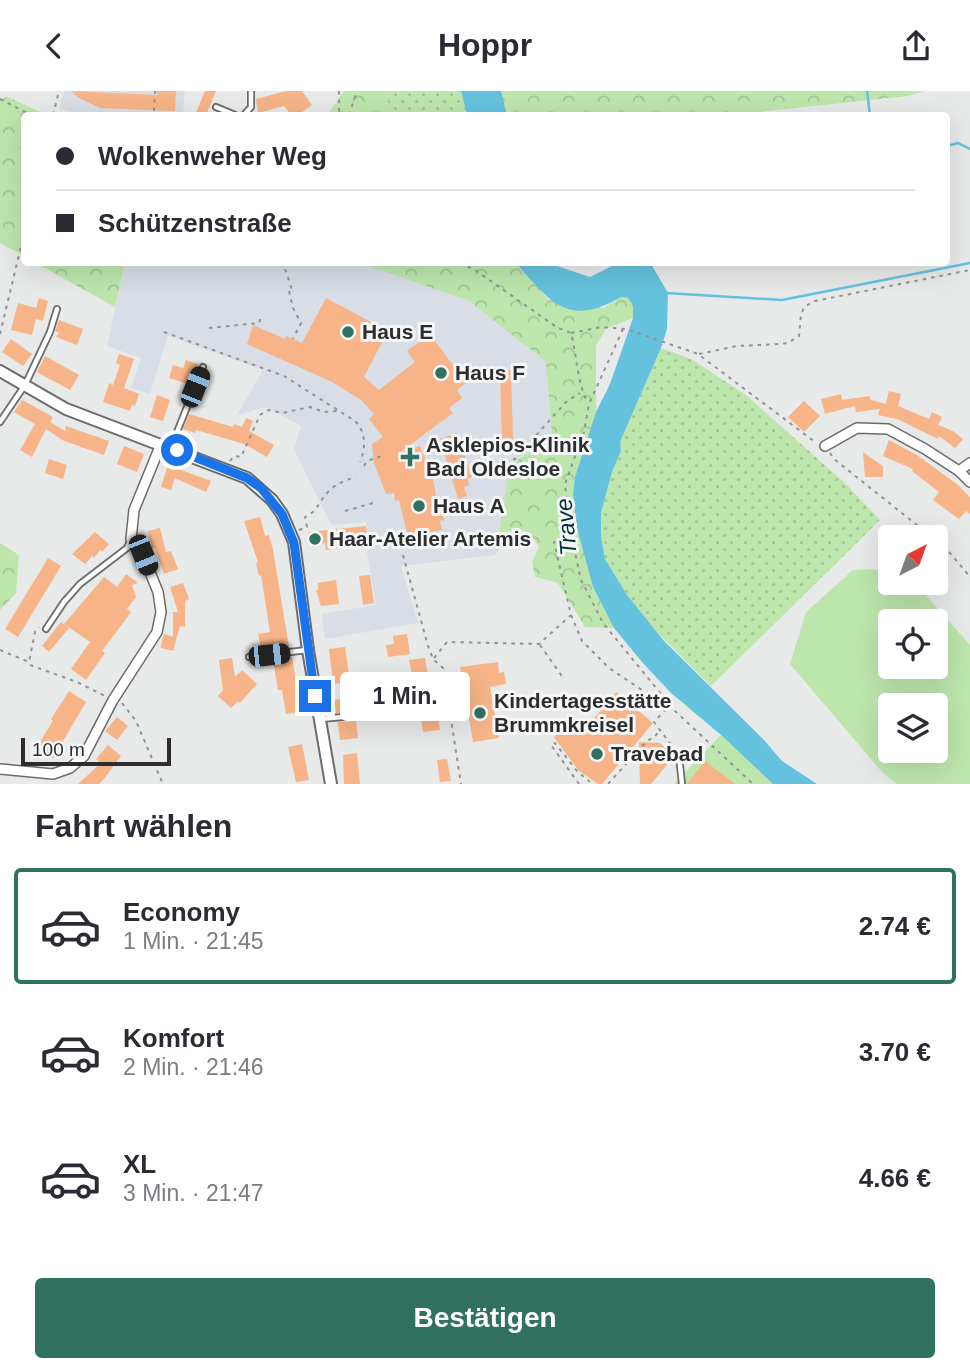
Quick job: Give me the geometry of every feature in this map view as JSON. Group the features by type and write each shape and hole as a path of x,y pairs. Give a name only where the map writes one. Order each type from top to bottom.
{"street":[{"path":"0,371 66,409 225,467 247,478 272,500 291,533 329,781"},
{"path":"825,446 857,428 888,429 959,471 970,482"},
{"path":"0,769 53,773 70,768 84,756 114,698 157,632 161,613 158,593 143,555 131,539 134,510 166,446"},
{"path":"959,471 970,463"}],"lane":[{"path":"247,112 251,107 251,91"},
{"path":"216,107 228,112"},
{"path":"0,422 25,386 50,332 57,309"},
{"path":"166,446 203,367"},
{"path":"46,629 80,584 127,548 131,539"},
{"path":"249,657 308,650"},
{"path":"319,719 388,713"},
{"path":"679,756 682,784"}],"path":[{"path":"54,112 59,91"},
{"path":"154,111 155,91"},
{"path":"339,91 340,112"},
{"path":"350,112 357,91"},
{"path":"0,99 25,112"},
{"path":"0,334 21,246"},
{"path":"281,266 286,271 293,309 301,323 293,339"},
{"path":"466,266 558,328 571,333 601,327 625,329 698,355 811,441 825,446 834,459 917,525"},
{"path":"698,355 737,346 788,343 799,336 804,307 815,301 970,270"},
{"path":"209,328 259,323 261,317"},
{"path":"625,329 589,404 584,432 565,484 570,530 581,580 603,623 675,711 753,784"},
{"path":"164,332 284,376 339,411 360,427 364,452 360,462"},
{"path":"571,333 582,391 589,404"},
{"path":"488,465 515,460 566,402 582,391"},
{"path":"225,467 234,456 241,457 264,411 272,409 282,413 310,407 324,412 339,411"},
{"path":"364,466 367,461 382,456"},
{"path":"291,533 307,527 305,517 318,508 338,483 356,477"},
{"path":"345,511 373,503"},
{"path":"570,530 554,542 571,615 582,641 609,668 675,711"},
{"path":"948,551 970,577"},
{"path":"403,555 433,659 443,668 461,784"},
{"path":"433,659 447,642 539,644 571,615"},
{"path":"539,644 564,678"},
{"path":"0,650 114,698 136,721 165,784"},
{"path":"667,708 654,722 679,756"},
{"path":"607,784 660,729"},
{"path":"579,784 551,745 555,743 577,771 590,782"}],"shaded area":[{"path":"64,91 185,91 183,112 73,112 59,109"},
{"name":"Asklepios-Klinik Bad Oldesloe","path":"124,266 369,266 469,301 546,362 552,437 510,465 495,555 401,566 418,623 325,639 322,614 376,605 366,547 370,546 366,522 331,525 294,449 301,426 266,407 237,415 263,370 168,336 150,394 131,388 141,358 107,346"}],"green space":[{"path":"344,91 392,91 384,112 329,112"},
{"path":"392,91 461,91 466,112 384,112"},
{"path":"501,91 925,91 908,96 757,112 506,112"},
{"path":"8,97 40,112 21,112 21,254 0,243 0,99"},
{"path":"41,266 124,266 115,307"},
{"path":"369,266 519,266 548,299 603,308 621,297 628,298 633,306 633,318 606,329 596,346 596,412 575,477 573,494 593,587 614,628 585,627 558,583 535,577 532,562 539,547 530,533 513,528 495,555 510,465 552,437 546,362 469,301"},
{"path":"661,348 691,359 746,395 845,483 880,520 711,686 648,623 627,595 605,559 601,536 601,513 612,472 621,451 620,442"},
{"path":"0,543 19,555 16,593 0,610"},
{"path":"878,569 878,595 926,595 938,609 878,609 878,679 948,679 948,620 970,645 970,784 897,784 883,773 790,664 806,612 853,570"},
{"path":"721,735 773,784 674,784"}],"water":[{"path":"461,91 501,91 506,112 466,112"},
{"path":"519,266 557,266 590,277 612,266 652,266 668,293 667,329 620,442 621,451 612,472 601,513 605,559 627,595 664,641 782,761 817,784 773,784 670,692 614,628 593,587 577,528 573,494 575,477 596,412 610,384 633,318 633,306 628,298 621,297 603,306 573,310 561,306 539,289"}],"building":[{"path":"71,91 157,95 157,91 176,91 175,111 100,108"},
{"path":"205,91 216,91 207,112 196,112"},
{"path":"286,91 302,91 312,105 302,112 289,112 284,106 258,112 256,99"},
{"path":"39,298 48,301 43,321 36,319 32,335 11,330 18,303 36,308"},
{"path":"326,298 388,331 364,377 379,390 415,362 407,351 430,334 466,383 457,390 462,398 449,408 453,413 399,453 420,446 433,480 440,513 442,512 442,530 408,537 399,500 395,501 394,493 386,494 374,463 372,444 383,437 369,419 374,414 361,400 332,382 247,344 253,325 285,339 286,336 302,343"},
{"path":"59,320 83,329 77,345 56,337 59,333 55,331"},
{"path":"11,339 32,354 23,366 2,352"},
{"path":"119,354 134,359 124,388 139,394 130,411 103,402 109,383 113,385 120,365 116,363"},
{"path":"45,356 79,375 70,390 37,372"},
{"path":"186,360 198,364 191,385 169,378 173,365 183,368"},
{"path":"500,370 511,370 513,441 502,441"},
{"path":"889,391 901,394 898,406 929,419 932,412 942,417 938,425 963,439 955,448 939,436 938,439 897,419 878,415 880,409 856,412 855,406 825,414 821,399 841,394 842,400 870,396 871,400 886,404"},
{"path":"157,395 170,400 163,421 150,417"},
{"path":"22,400 53,417 50,422 65,431 66,426 109,441 104,455 62,440 46,429 32,457 20,450 35,424 14,412"},
{"path":"804,401 820,416 804,432 788,417"},
{"path":"189,414 233,427 234,424 242,427 246,418 253,421 249,431 274,445 267,457 244,444 196,430 195,433 183,429"},
{"path":"457,433 472,477 467,479 470,485 464,487 467,496 458,499 440,439"},
{"path":"889,440 917,455 958,485 970,497 970,514 966,511 959,519 933,500 939,492 912,471 913,469 883,456"},
{"path":"124,446 144,454 137,472 117,464"},
{"path":"863,452 883,466 883,477 865,477"},
{"path":"49,459 67,465 63,479 45,473"},
{"path":"168,465 211,481 206,492 175,478 171,490 161,487"},
{"path":"260,517 265,536 269,535 273,550 289,647 261,649 258,634 270,632 261,575 259,576 256,563 258,562 244,521"},
{"path":"366,526 368,543 326,550 325,543 310,545 308,532"},
{"path":"160,528 166,552 171,551 178,569 164,574 155,548 152,549 148,531"},
{"path":"95,532 109,544 85,564 72,554"},
{"path":"48,558 61,566 18,637 5,629"},
{"path":"126,574 138,583 132,585 136,597 127,609 131,612 102,651 105,653 86,680 71,669 90,642 64,624 104,577 117,587"},
{"path":"370,575 374,603 363,605 359,576"},
{"path":"336,580 339,604 321,606 316,590 318,583"},
{"path":"183,583 189,599 185,601 185,627 180,626 173,651 161,648 161,645 164,634 173,637 173,612 178,612 170,587"},
{"path":"61,622 69,628 49,652 42,646"},
{"path":"407,634 410,654 388,657 386,645 394,644 393,636"},
{"path":"345,647 350,682 333,684 329,649"},
{"path":"292,657 301,712 286,714 282,690 278,690 273,659"},
{"path":"232,658 235,677 242,670 257,684 240,703 238,701 231,708 218,696 223,690 219,660"},
{"path":"425,658 428,677 413,680 409,660"},
{"path":"498,662 499,673 504,672 506,684 490,687 499,738 473,742 460,667"},
{"path":"69,691 86,702 53,758 36,748"},
{"path":"434,691 440,730 423,732 417,694"},
{"name":"Travebad","path":"616,692 653,723 602,784 598,784 578,770 554,737 571,717 585,729"},
{"path":"354,697 355,711 336,713 334,700"},
{"path":"117,717 128,726 117,740 105,731"},
{"path":"356,721 358,738 340,740 338,722"},
{"path":"639,742 660,743 674,756 651,784 640,784"},
{"path":"302,744 309,780 296,782 288,747"},
{"path":"108,745 121,756 103,780 99,784 78,784 101,763 96,759"},
{"path":"357,753 360,784 344,784 343,755"},
{"path":"447,759 451,781 440,782 437,760"},
{"path":"705,761 735,784 687,784"}],"waterway":[{"path":"867,91 870,112"},
{"path":"950,145 958,143 970,149"},
{"path":"666,293 782,300 970,263"}],"place":[{"name":"Haus E","path":"348,332"},
{"name":"Haus F","path":"441,373"},
{"name":"Asklepios-Klinik Bad Oldesloe","path":"410,457"},
{"name":"Haus A","path":"419,506"},
{"name":"Haar-Atelier Artemis","path":"315,539"},
{"name":"Kindertagesstätte Brummkreisel","path":"480,713"},
{"name":"Travebad","path":"597,754"}],"route":[{"path":"177,450 247,478 261,488 282,514 294,543 315,696"}],"water label":[{"name":"Trave","path":"566,527"}]}
